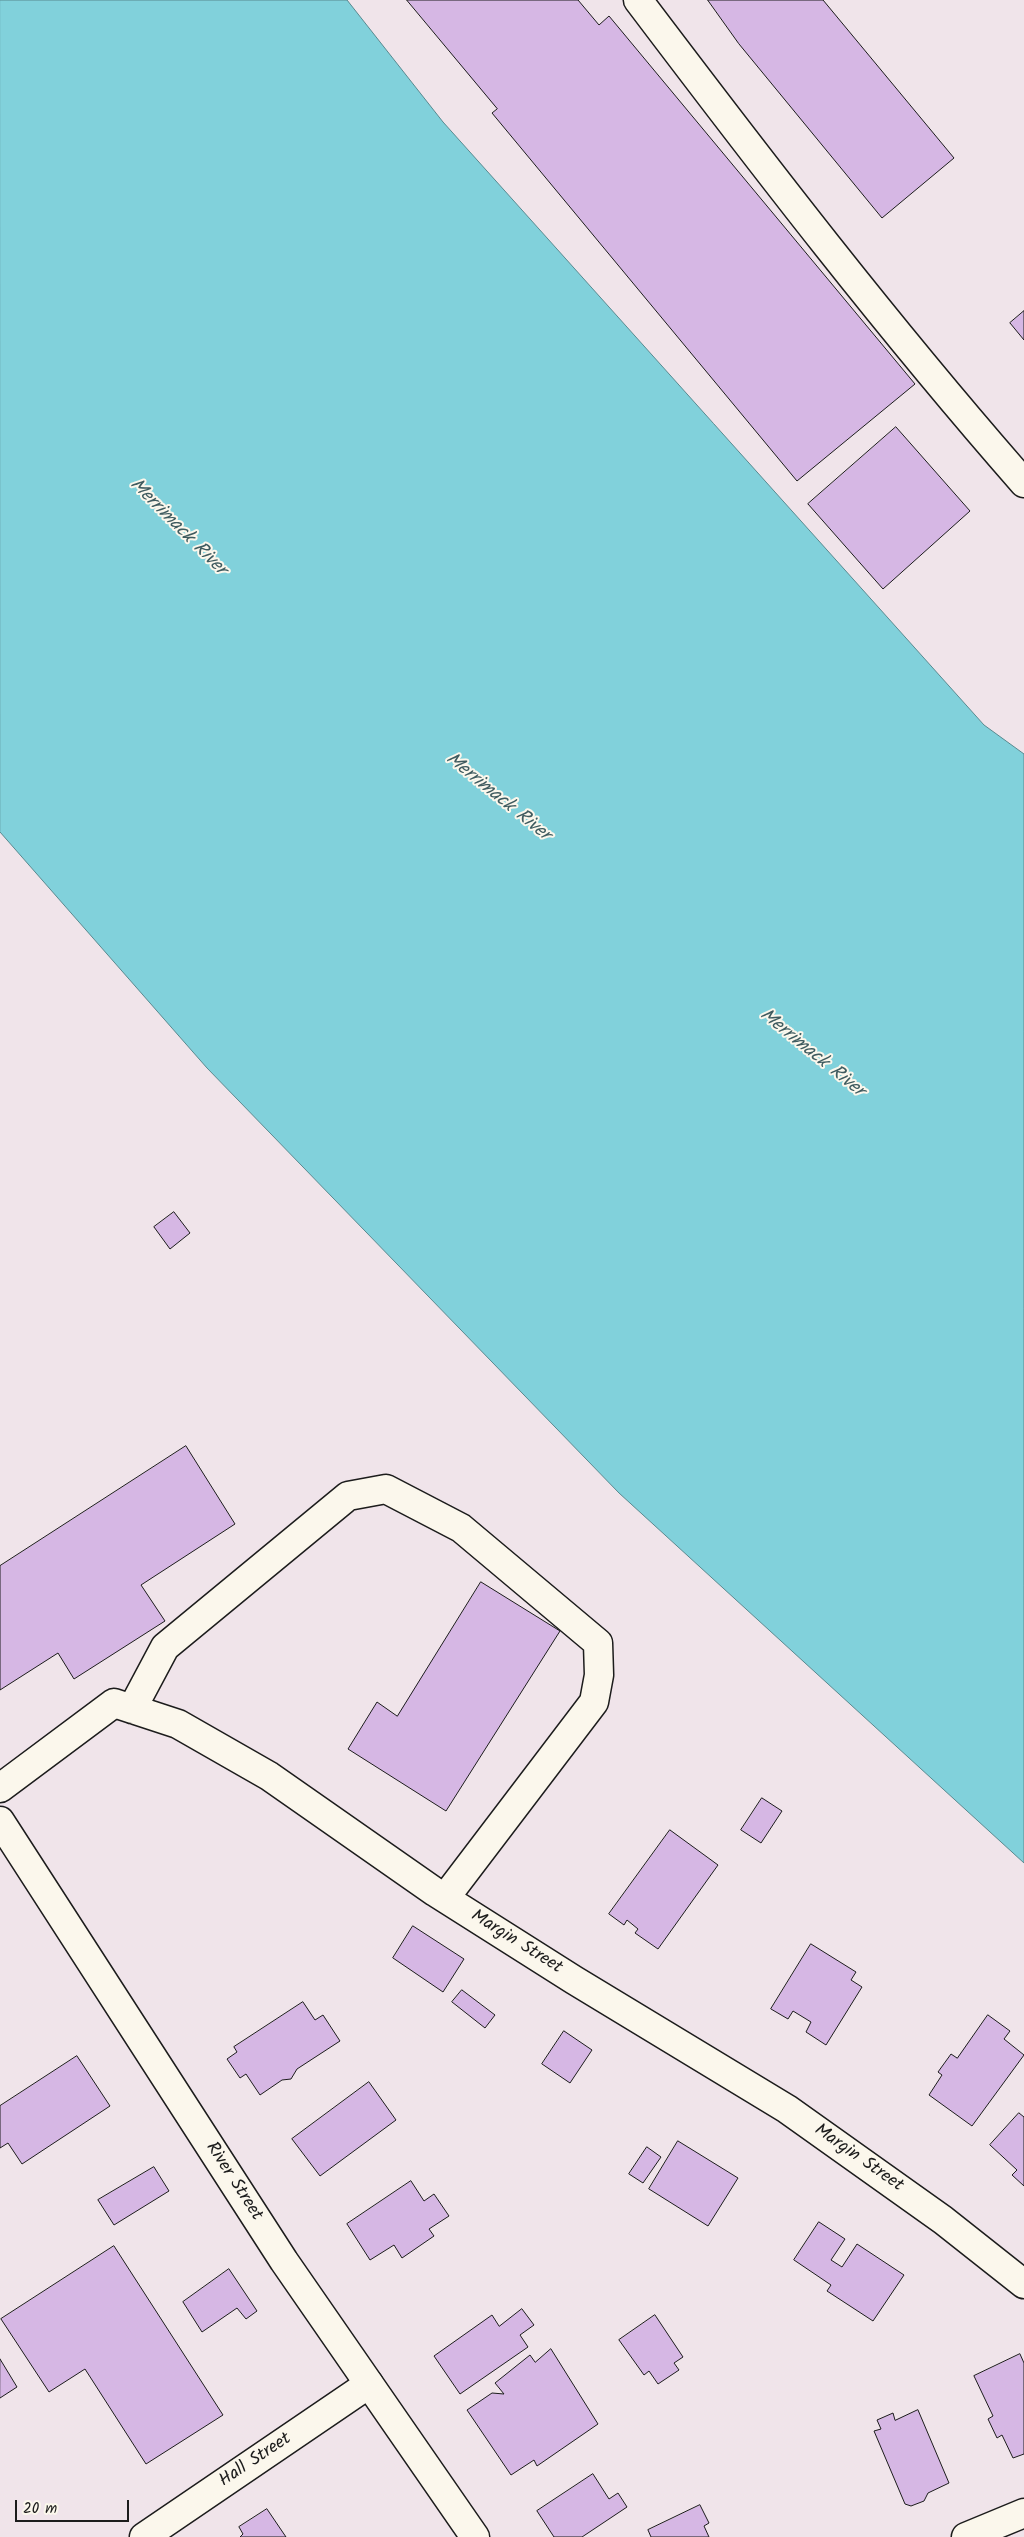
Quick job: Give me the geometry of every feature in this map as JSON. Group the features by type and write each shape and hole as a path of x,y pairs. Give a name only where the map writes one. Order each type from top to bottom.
{"street":[{"path":"638,0 771,176 958,408 1024,483"},
{"path":"132,1709 165,1647 348,1496 386,1489 461,1528 598,1643 600,1675 594,1702 445,1898"},
{"name":"Margin Street","path":"0,1788 114,1703 178,1724 269,1776 445,1898 574,1980 787,2109 943,2220 1024,2284"},
{"name":"River Street","path":"0,1821 284,2261 475,2537"},
{"name":"Hall Street","path":"144,2537 369,2384"},
{"path":"966,2537 1024,2513"}],"water":[{"name":"Merrimack River","path":"0,0 347,0 443,122 984,725 1024,754 1024,1863 619,1493 207,1068 0,832"}],"building":[{"path":"407,0 578,0 599,25 609,16 915,384 797,481 492,113 497,109"},
{"path":"708,0 823,0 954,158 882,218 739,44"},
{"path":"1024,311 1024,340 1010,323"},
{"path":"896,427 970,511 883,589 808,504"},
{"path":"174,1212 190,1233 170,1249 154,1227"},
{"path":"186,1446 235,1524 141,1585 165,1621 74,1679 58,1653 0,1690 0,1566"},
{"path":"481,1582 560,1631 446,1811 348,1749 377,1702 397,1716"},
{"path":"762,1798 782,1811 761,1843 741,1830"},
{"path":"670,1830 718,1865 658,1949 635,1933 638,1929 627,1920 624,1925 609,1914"},
{"path":"413,1926 464,1959 443,1992 393,1958"},
{"path":"811,1944 856,1972 851,1980 862,1987 826,2045 806,2032 811,2022 793,2011 788,2019 771,2009"},
{"path":"462,1990 495,2015 485,2028 452,2002"},
{"path":"303,2002 315,2020 323,2015 340,2041 297,2069 291,2079 282,2080 260,2095 246,2074 240,2078 227,2059 237,2052 234,2047"},
{"path":"988,2015 1010,2031 1004,2039 1024,2055 972,2126 929,2095 942,2075 938,2072 951,2054 957,2058"},
{"path":"564,2031 592,2050 570,2083 542,2064"},
{"path":"77,2056 110,2106 22,2164 8,2143 0,2148 0,2106"},
{"path":"369,2082 396,2120 320,2176 292,2139"},
{"path":"1019,2113 1024,2117 1024,2186 1012,2175 1017,2170 990,2145"},
{"path":"678,2141 738,2178 708,2226 649,2189"},
{"path":"647,2147 661,2157 643,2183 629,2174"},
{"path":"154,2167 169,2191 114,2225 98,2200"},
{"path":"411,2181 424,2201 434,2194 449,2216 429,2229 434,2236 402,2258 394,2245 370,2260 347,2224"},
{"path":"819,2222 845,2239 831,2260 842,2267 857,2244 904,2275 873,2321 827,2291 831,2285 794,2260"},
{"path":"114,2246 223,2415 146,2464 85,2369 49,2392 1,2319"},
{"path":"229,2269 257,2311 246,2319 237,2308 202,2332 183,2302"},
{"path":"522,2309 534,2325 520,2335 528,2347 460,2394 434,2356 492,2315 499,2326"},
{"path":"655,2315 683,2357 674,2363 679,2370 658,2384 649,2371 644,2375 619,2340"},
{"path":"551,2349 598,2424 537,2466 534,2460 511,2475 467,2410 492,2393 504,2394 495,2383 530,2355 535,2362"},
{"path":"1020,2354 1024,2363 1024,2454 1013,2458 1002,2435 997,2438 988,2419 993,2416 974,2376"},
{"path":"0,2359 17,2387 0,2398"},
{"path":"918,2410 949,2483 928,2493 924,2501 911,2506 905,2504 874,2431 881,2429 877,2420 893,2413 895,2420"},
{"path":"593,2474 609,2499 618,2493 627,2507 582,2537 554,2537 537,2511"},
{"path":"700,2505 709,2523 704,2526 709,2537 651,2537 648,2530"},
{"path":"267,2509 286,2537 240,2537 243,2534 239,2527"}]}
